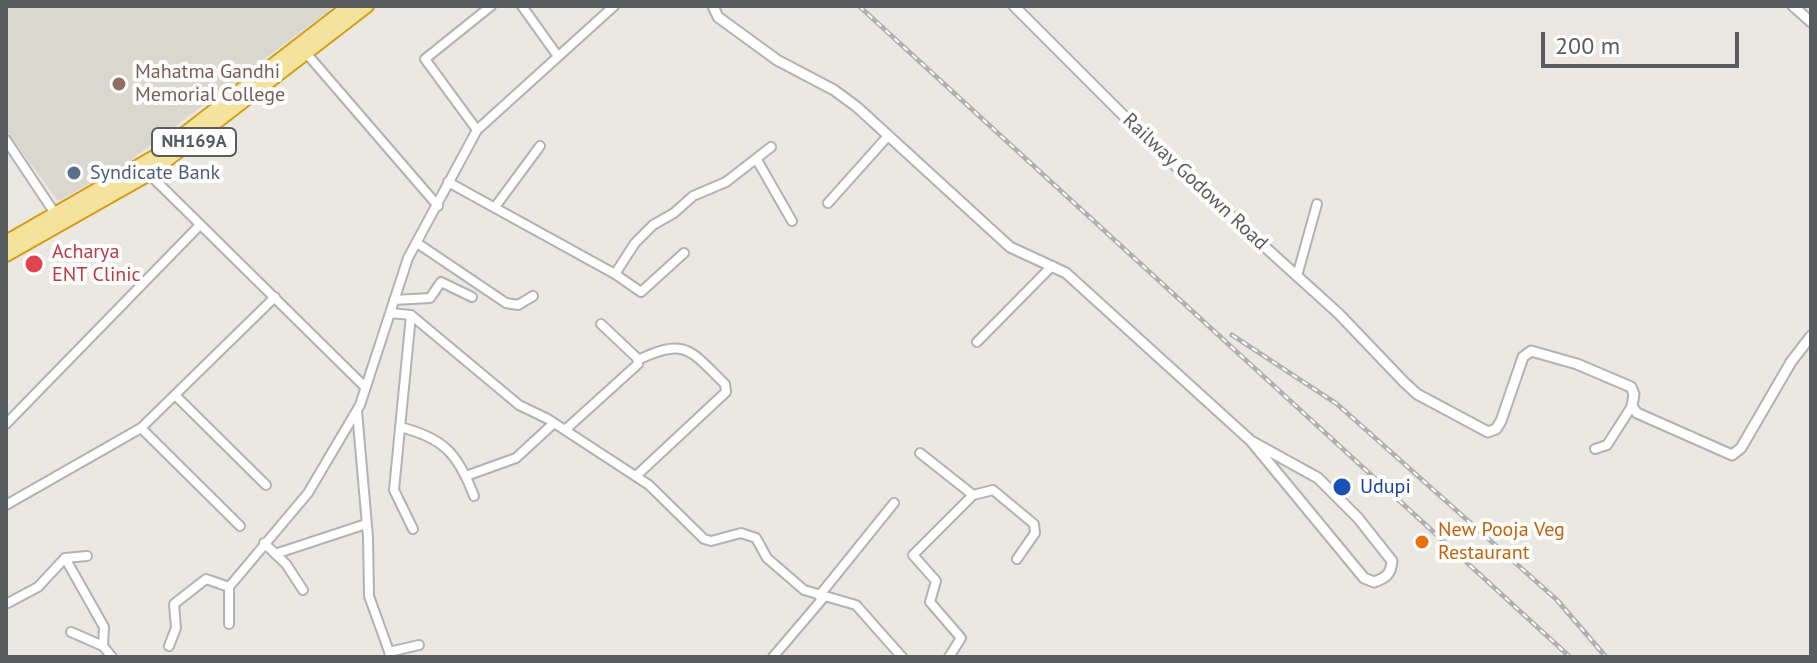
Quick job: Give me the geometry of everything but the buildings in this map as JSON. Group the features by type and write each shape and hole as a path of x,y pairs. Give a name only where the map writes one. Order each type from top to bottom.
{"highway":[{"name":"NH169A","path":"6,255 149,174 275,72 349,6"},
{"name":"NH169A","path":"6,242 164,150 275,72 307,54 367,6"}],"street":[{"path":"477,130 425,59 491,6"},
{"path":"522,6 557,55"},
{"path":"229,624 226,610 229,587 308,493 357,410 417,243 477,130 614,6"},
{"path":"713,6 718,17 777,60 834,90 1010,247 1066,273 1251,441 1364,578 1374,582 1384,579 1391,571 1392,561 1358,518 1311,473 1251,441"},
{"name":"Railway Godown Road","path":"1014,6 1157,149 1297,276 1417,394 1488,432 1496,429 1523,357 1531,351 1577,364 1631,387 1634,394 1632,406"},
{"path":"1793,6 1811,22"},
{"path":"307,54 438,206"},
{"path":"828,203 888,136"},
{"path":"6,140 56,215"},
{"path":"495,207 540,146"},
{"path":"615,274 635,243 653,225 674,213 693,196 713,190 771,147"},
{"path":"757,160 792,221"},
{"path":"149,174 365,387"},
{"path":"448,182 615,274 641,292 684,253"},
{"path":"1297,276 1317,204"},
{"path":"6,424 199,226"},
{"path":"417,243 506,303 518,305 533,296"},
{"path":"977,342 1052,266"},
{"path":"394,300 430,298 441,282 472,297"},
{"path":"6,505 141,428 275,297"},
{"path":"390,313 411,315 519,405 554,423 636,476 704,539 711,541 741,533 756,538 767,558 804,590 856,605 902,657"},
{"path":"411,315 394,490 413,529"},
{"path":"601,324 638,360"},
{"path":"1595,449 1607,445 1632,406 1637,413 1732,455 1741,448 1791,362 1811,336"},
{"path":"636,476 726,392 725,384 690,350 669,347 638,360"},
{"path":"565,430 637,367 638,360"},
{"path":"176,396 266,485"},
{"path":"357,410 369,596 390,654 419,645"},
{"path":"466,476 516,458 554,423"},
{"path":"400,427 442,443 466,476 474,496"},
{"path":"141,428 240,526"},
{"path":"920,453 973,495"},
{"path":"949,657 961,638 930,602 936,581 913,555 973,495 993,490 1034,524 1035,533 1017,559"},
{"path":"773,657 894,503"},
{"path":"275,554 366,524"},
{"path":"264,543 303,590"},
{"path":"6,604 38,587 65,558 87,556"},
{"path":"65,558 104,627 103,646"},
{"path":"169,646 176,628 174,604 206,579 229,587"},
{"path":"71,632 103,646 112,657"}],"shaded area":[{"name":"Mahatma Gandhi Memorial College","path":"6,6 335,6 123,166 58,201 6,130"}],"railway":[{"path":"859,6 1570,657"},
{"path":"1232,335 1337,404 1557,600 1606,657"}],"place":[{"name":"Mahatma Gandhi Memorial College","path":"119,84"},
{"name":"Syndicate Bank","path":"74,173"},
{"name":"Acharya ENT Clinic","path":"34,264"},
{"name":"Udupi","path":"1342,487"},
{"name":"New Pooja Veg Restaurant","path":"1422,542"}]}
